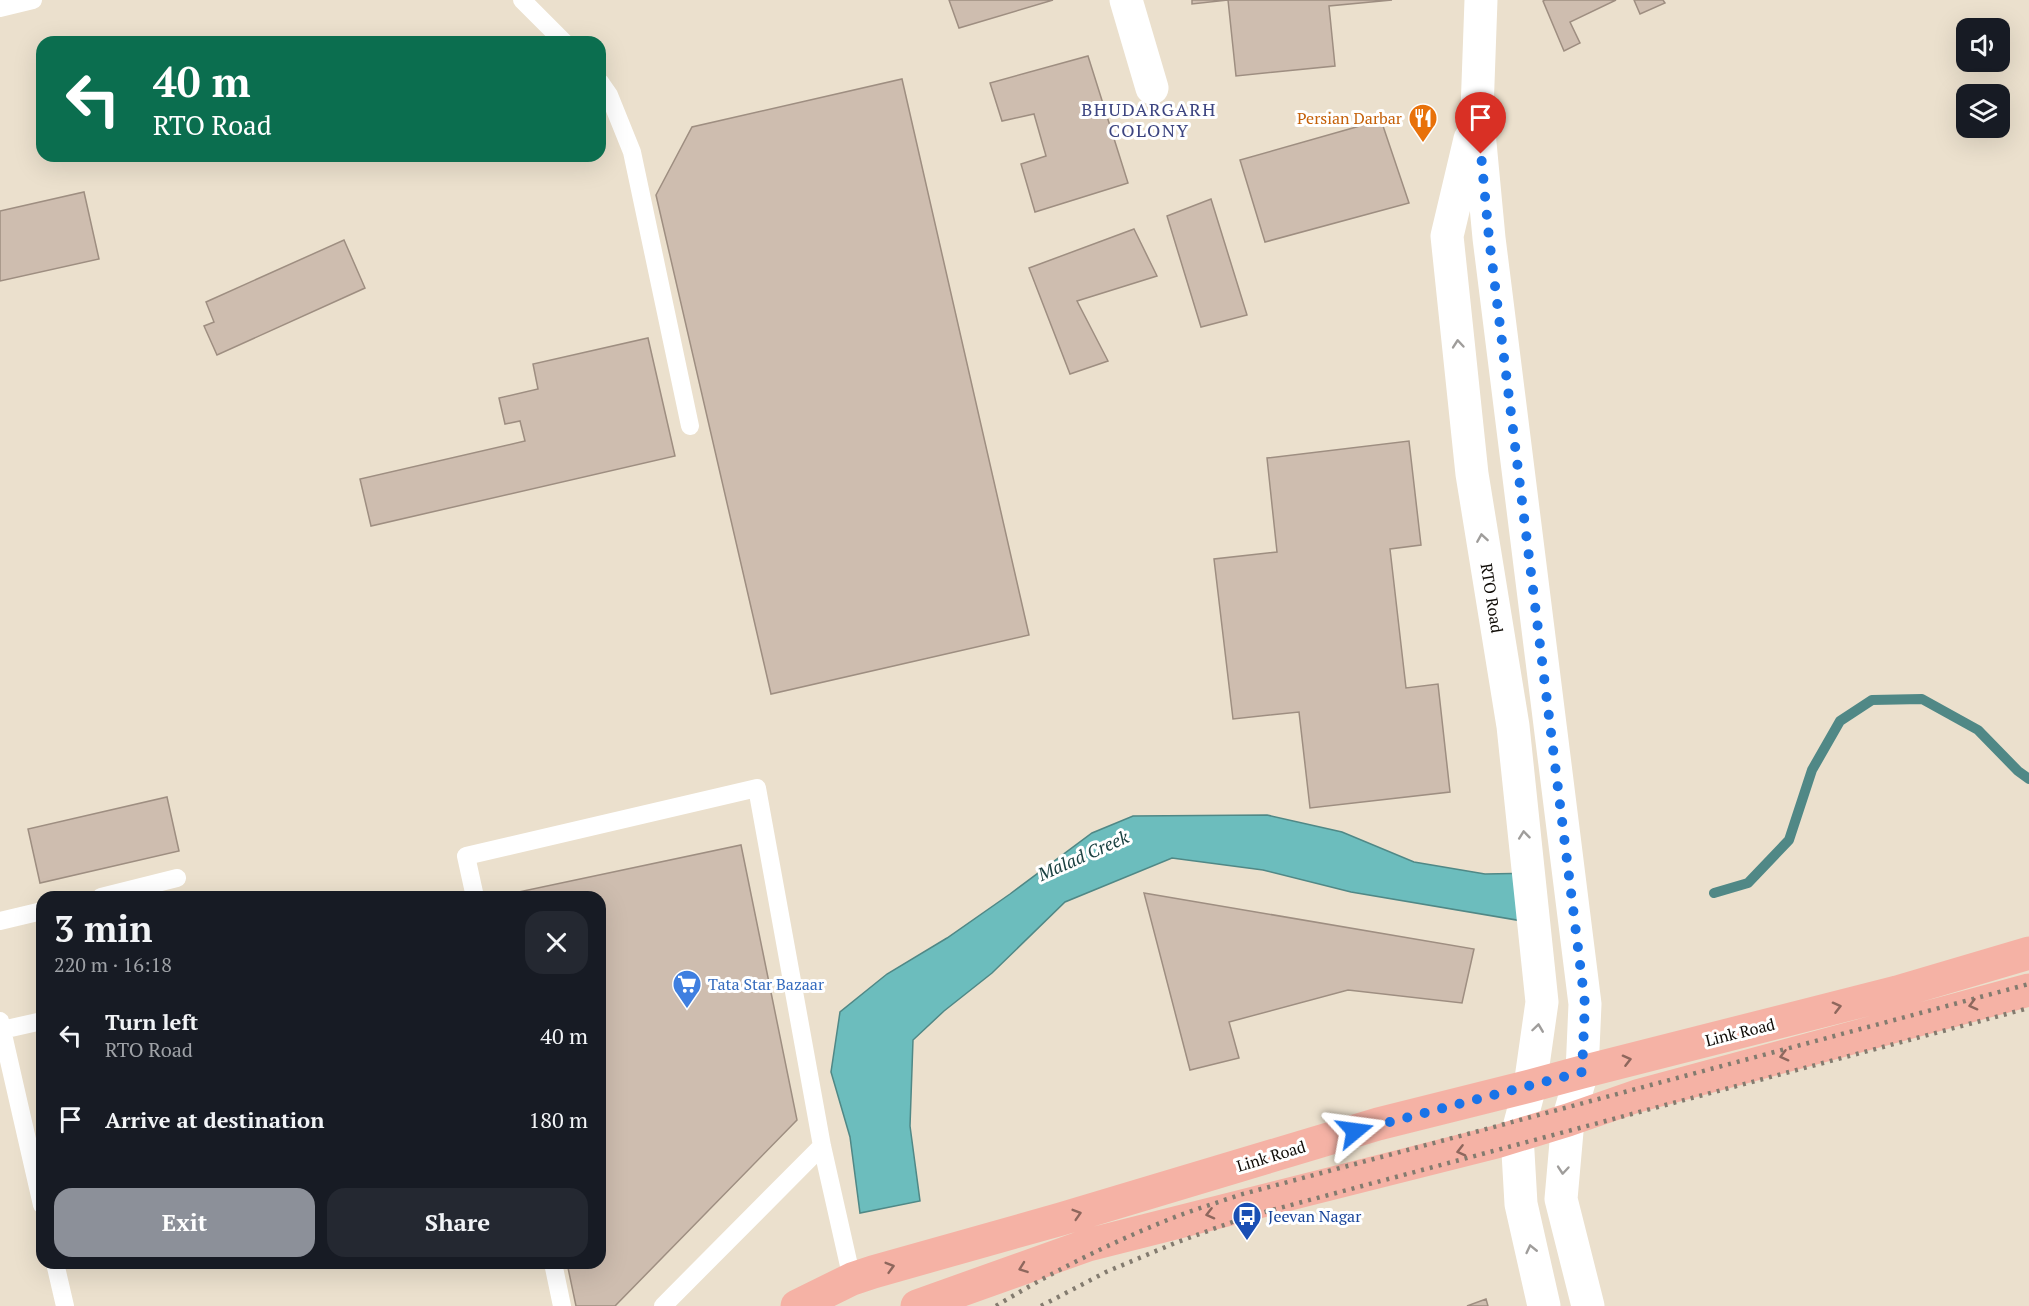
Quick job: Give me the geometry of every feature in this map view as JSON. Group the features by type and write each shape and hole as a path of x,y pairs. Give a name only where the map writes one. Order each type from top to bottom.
{"main road":[{"name":"Link Road","path":"797,1306 852,1279 1061,1220 1378,1124 1897,992 2029,953"},
{"name":"Link Road","path":"917,1306 1088,1245 1517,1135 1637,1096 2029,990"}],"street":[{"path":"1126,0 1152,88"},
{"name":"RTO Road","path":"1481,0 1477,111 1489,238 1585,1004 1582,1072 1568,1120 1561,1199 1588,1306"},
{"name":"RTO Road","path":"1477,111 1448,236 1472,474 1513,726 1542,1002 1530,1086 1517,1135 1521,1204 1544,1306"}],"lane":[{"path":"0,8 33,0"},
{"path":"522,0 558,36"},
{"path":"606,91 632,152 690,426"},
{"path":"474,891 466,856 758,788 822,1146 852,1279"},
{"path":"124,891 177,878"},
{"path":"0,921 36,912"},
{"path":"36,1022 1,1027 36,1179"},
{"path":"663,1306 822,1146"},
{"path":"56,1269 65,1306"},
{"path":"554,1269 562,1306"}],"water":[{"path":"1267,815 1342,832 1414,862 1485,874 1536,873 1540,924 1351,892 1263,870 1172,858 1065,902 992,973 944,1011 913,1040 910,1126 920,1201 860,1213 850,1137 831,1072 840,1012 887,974 947,938 1092,833 1133,816"}],"building":[{"path":"949,0 1053,0 959,28"},
{"path":"1192,0 1228,0 1192,4"},
{"path":"1228,0 1392,0 1329,6 1335,66 1236,76"},
{"path":"1616,0 1570,22 1580,43 1564,51 1543,1"},
{"path":"1634,0 1663,0 1665,3 1640,14"},
{"path":"1088,56 1128,183 1035,212 1021,164 1046,156 1034,114 1002,121 990,83"},
{"path":"902,79 1029,635 771,694 656,195 692,127"},
{"path":"1381,120 1409,203 1265,242 1240,160"},
{"path":"84,192 99,259 0,281 0,211"},
{"path":"1211,199 1247,315 1201,327 1167,216"},
{"path":"1134,229 1157,276 1077,301 1108,361 1070,374 1029,268"},
{"path":"344,240 365,288 217,355 204,326 214,322 206,302"},
{"path":"648,338 675,456 371,526 360,479 525,441 520,421 505,424 499,398 538,389 533,364"},
{"path":"1409,441 1421,545 1390,549 1406,688 1438,684 1450,792 1310,808 1299,712 1233,719 1214,559 1277,552 1267,458"},
{"path":"167,797 179,851 40,883 28,829"},
{"name":"Tata Star Bazaar","path":"741,845 797,1120 615,1306 576,1306 568,1269 606,1269 606,891 523,891"},
{"path":"1144,893 1474,949 1462,1003 1348,990 1229,1022 1239,1058 1190,1070"},
{"path":"1486,1299 1488,1306 1467,1306"}],"waterway":[{"name":"Malad Creek","path":"1714,893 1748,883 1789,840 1812,770 1840,721 1872,700 1922,699 1978,730 2018,771 2029,779"}],"railway":[{"path":"996,1306 1058,1271 1121,1240 1174,1217 1239,1195 2029,984"},
{"path":"1041,1306 1106,1272 1246,1217 2029,1008"}],"place":[{"name":"Persian Darbar","path":"1423,144"},
{"name":"Tata Star Bazaar","path":"687,1010"},
{"name":"Jeevan Nagar","path":"1247,1242"}],"district":[{"name":"BHUDARGARH COLONY","path":"1149,119"}],"route":[{"path":"1355,1131 1582,1072 1585,1004 1489,238 1481,154"}]}
